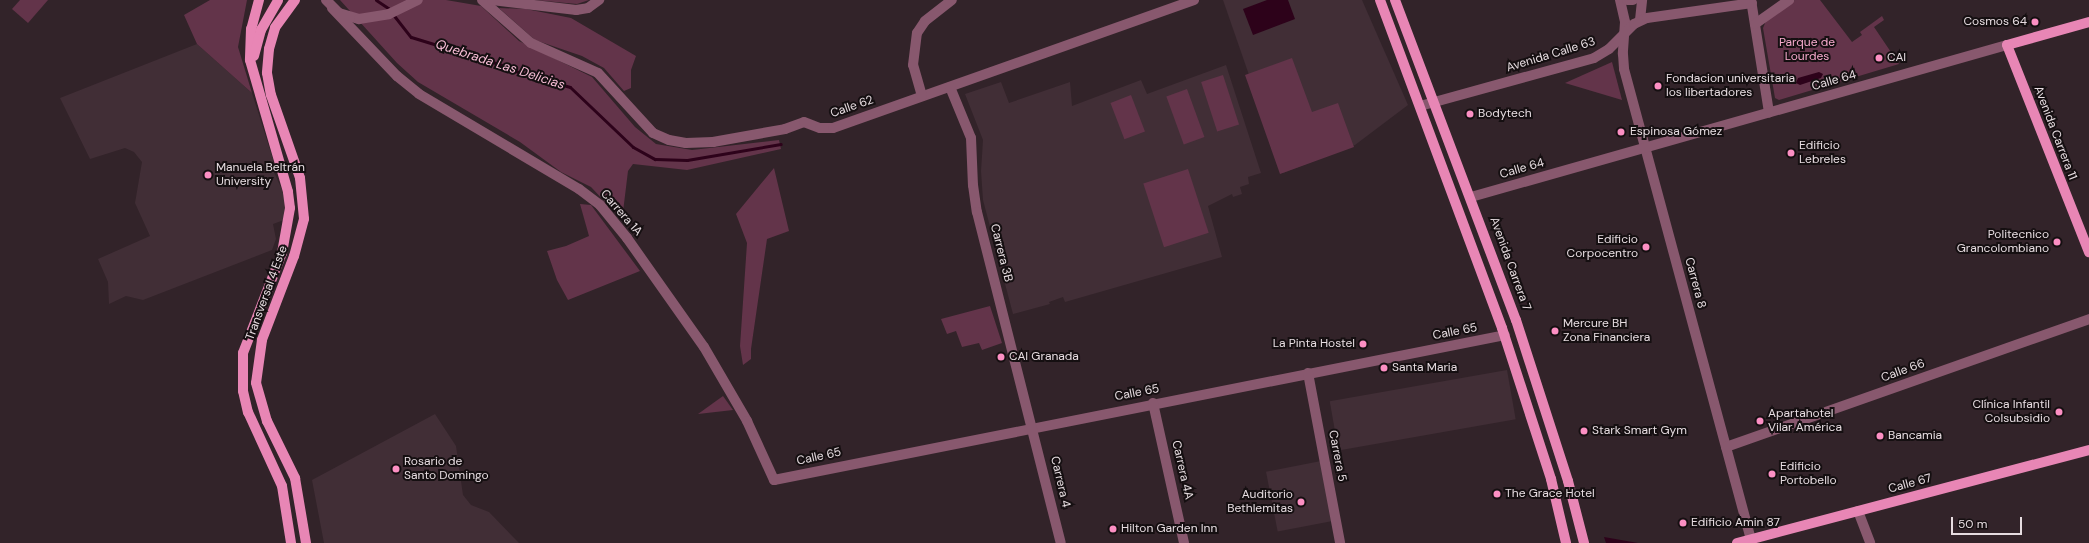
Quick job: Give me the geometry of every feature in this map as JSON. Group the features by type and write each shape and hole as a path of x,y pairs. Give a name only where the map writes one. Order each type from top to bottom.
{"main road":[{"path":"255,83 254,65 256,43 265,20 278,0"},
{"name":"Transversal 4 Este","path":"295,0 275,28 269,49 267,73 271,95 300,178 304,219 294,256 262,340 256,383 267,421 295,478 306,543"},
{"path":"1380,0 1505,335 1551,479 1566,543"},
{"name":"Avenida Carrera 7","path":"1395,0 1471,197 1516,320 1568,481 1584,543"},
{"path":"255,83 250,66 249,44 258,1"},
{"name":"Calle 64","path":"2007,45 2089,22"},
{"name":"Avenida Carrera 11","path":"2007,45 2089,252"},
{"name":"Transversal 4 Este","path":"255,83 280,162 290,208 282,253 243,353 243,391 248,412 282,486 291,543"},
{"name":"Calle 67","path":"1737,543 2089,450"}],"street":[{"path":"329,4 351,18 382,16 408,3 418,0"},
{"name":"Calle 62","path":"482,0 519,35 545,49 598,73 647,128 669,140 686,143 713,142 785,129 804,122 820,128 833,128 1194,0"},
{"path":"492,0 576,10 588,8 599,0"},
{"path":"922,96 912,65 917,33 925,21 952,0"},
{"name":"Carrera 8","path":"1620,0 1625,31 1622,54 1624,69 1751,539"},
{"path":"1627,0 1633,0"},
{"path":"1640,20 1642,0"},
{"path":"1755,24 1789,0"},
{"path":"1751,1 1769,113"},
{"name":"Avenida Calle 63","path":"1420,106 1594,58 1609,49 1625,31 1640,20 1657,15 1751,1"},
{"name":"Carrera 1A","path":"329,4 397,76 419,94 579,189 600,205 627,238 704,347 747,421 774,480"},
{"name":"Calle 64","path":"1471,197 2007,45"},
{"name":"Carrera 3B","path":"950,87 971,138 973,185 977,212 1033,427"},
{"name":"Calle 66","path":"1726,447 2089,319"},
{"name":"Calle 65","path":"774,480 1153,403 1505,335"},
{"name":"Carrera 5","path":"1308,373 1340,543"},
{"name":"Carrera 4A","path":"1153,403 1184,543"},
{"name":"Carrera 4","path":"1033,427 1061,543"},
{"path":"1858,511 1870,543"}],"shaded area":[{"path":"1223,0 1362,0 1408,105 1355,145 1283,173"},
{"path":"1267,0 1288,0 1295,19 1253,35 1243,9"},
{"name":"Manuela Beltrán University","path":"197,44 252,93 273,159 272,168 284,194 284,220 273,224 276,239 272,250 143,300 126,296 109,304 108,282 98,259 150,236 135,203 142,162 134,152 125,148 90,159 60,98"},
{"path":"1226,65 1261,173 1248,177 1249,184 1240,187 1242,194 1233,197 1232,194 1208,206 1222,257 1065,302 1063,297 1049,302 1050,304 1013,314 983,200 981,171 983,140 965,94 1001,82 1009,103 1070,82 1072,106 1141,80 1147,94"},
{"path":"1819,72 1823,74 1821,78 1800,85 1796,83 1798,78"},
{"path":"1507,370 1516,419 1338,450 1330,401"},
{"name":"Rosario de Santo Domingo","path":"435,414 456,446 463,495 471,505 489,512 519,543 324,543 312,480"},
{"name":"Auditorio Bethlemitas","path":"1321,461 1333,521 1278,532 1266,472"},
{"path":"1604,537 1638,543 1606,543"}],"green space":[{"path":"20,0 48,0 28,23 12,9"},
{"path":"210,0 247,0 238,47 252,93 197,44 184,15"},
{"path":"340,0 446,0 481,6 519,41 592,77 635,127 656,144 692,150 779,140 781,149 687,170 633,164 628,171 622,220 591,187 561,172 520,142 418,82 397,63"},
{"path":"534,0 589,0 577,4"},
{"name":"Parque de Lourdes","path":"1795,0 1820,0 1852,42 1862,35 1860,32 1882,16 1884,20 1874,27 1899,64 1779,100 1775,98 1763,28 1766,21"},
{"path":"499,8 526,9 571,18 636,56 631,70 631,88 624,91 604,68 582,56 535,40"},
{"path":"1292,58 1312,112 1338,103 1354,147 1280,174 1245,75"},
{"path":"1612,62 1622,100 1565,83"},
{"path":"1223,75 1239,124 1217,132 1201,82"},
{"path":"1187,89 1204,137 1184,144 1166,97"},
{"path":"1131,95 1145,131 1124,139 1110,103"},
{"path":"774,168 789,231 767,239 751,349 751,359 743,365 740,346 747,243 736,214"},
{"path":"1188,169 1209,233 1164,247 1143,184"},
{"path":"580,204 591,205 640,271 568,300 557,280 547,251 566,246 589,236"},
{"path":"990,306 1002,343 982,350 979,343 962,347 956,331 947,334 941,319"},
{"path":"723,396 733,410 698,414"}],"waterway":[{"name":"Quebrada Las Delicias","path":"376,0 388,8 411,37 499,64 520,73 570,87 633,147 655,159 687,160 781,144"}],"place":[{"name":"Cosmos 64","path":"2035,22"},
{"name":"CAI","path":"1879,58"},
{"name":"Fondacion universitaria los libertadores","path":"1658,86"},
{"name":"Bodytech","path":"1470,114"},
{"name":"Espinosa Gómez","path":"1621,132"},
{"name":"Edificio Lebreles","path":"1791,153"},
{"name":"Manuela Beltrán University","path":"208,175"},
{"name":"Politecnico Grancolombiano","path":"2057,242"},
{"name":"Edificio Corpocentro","path":"1646,247"},
{"name":"Mercure BH Zona Financiera","path":"1555,331"},
{"name":"La Pinta Hostel","path":"1363,344"},
{"name":"CAI Granada","path":"1001,357"},
{"name":"Santa Maria","path":"1384,368"},
{"name":"Clínica Infantil Colsubsidio","path":"2059,412"},
{"name":"Apartahotel Vilar América","path":"1760,421"},
{"name":"Stark Smart Gym","path":"1584,431"},
{"name":"Bancamia","path":"1880,436"},
{"name":"Rosario de Santo Domingo","path":"396,469"},
{"name":"Edificio Portobello","path":"1772,474"},
{"name":"The Grace Hotel","path":"1497,494"},
{"name":"Auditorio Bethlemitas","path":"1301,502"},
{"name":"Edificio Amin 87","path":"1683,523"},
{"name":"Hilton Garden Inn","path":"1113,529"}]}
